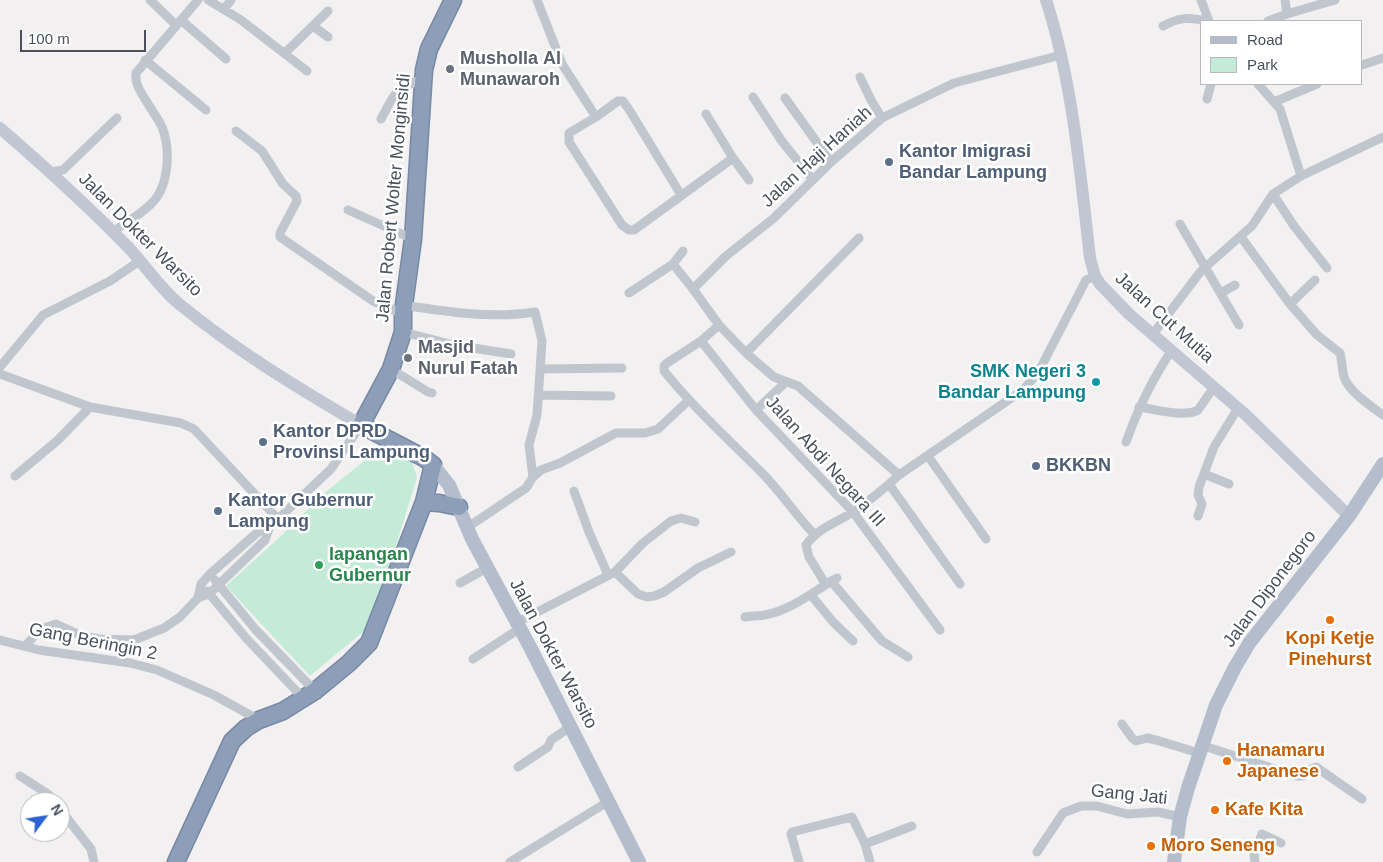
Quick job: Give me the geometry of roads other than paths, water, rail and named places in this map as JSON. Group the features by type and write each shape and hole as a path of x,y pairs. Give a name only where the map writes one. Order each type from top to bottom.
{"highway":[{"name":"Jalan Robert Wolter Monginsidi","path":"361,425 392,369 403,332 404,308 413,239 426,58 453,0"},
{"path":"176,862 232,740 259,720 283,711 309,695 350,663 369,643 424,502 433,465 424,458 361,425"},
{"path":"424,502 459,507"}],"main road":[{"name":"Jalan Cut Mutia","path":"1046,0 1062,55 1075,129 1090,258 1095,276 1129,314 1214,386 1350,516"},
{"name":"Jalan Dokter Warsito","path":"0,128 51,172 113,232 141,260 169,295 230,343 289,382 361,425"},
{"name":"Jalan Diponegoro","path":"1174,862 1180,818 1200,749 1216,705 1250,642 1350,516 1383,464"},
{"name":"Jalan Dokter Warsito","path":"433,465 449,485 472,539 640,862"}],"street":[{"path":"150,0 226,59"},
{"path":"113,232 156,199 161,190 166,168 166,141 162,126 136,82 136,72 198,0"},
{"path":"208,0 224,9 307,71"},
{"path":"224,9 231,0"},
{"path":"537,0 562,64 596,117"},
{"path":"1200,0 1208,20"},
{"path":"1285,0 1287,14"},
{"path":"1271,20 1335,0"},
{"path":"285,54 328,11"},
{"path":"1163,26 1179,18 1203,20"},
{"path":"313,26 328,37"},
{"name":"Jalan Haji Haniah","path":"695,286 726,256 774,218 831,162 882,118 954,84 1062,55"},
{"path":"1363,65 1383,58"},
{"path":"145,60 206,110"},
{"path":"860,77 882,118"},
{"path":"381,119 393,96 401,87 408,83 423,80"},
{"path":"1207,99 1211,85"},
{"path":"1259,85 1280,109 1301,176"},
{"path":"1274,102 1315,85"},
{"path":"753,97 781,140 813,180"},
{"path":"785,98 831,162"},
{"path":"681,196 625,102 618,101 569,133 569,142 622,225 629,230 634,230 681,196 733,158"},
{"path":"706,114 749,180"},
{"path":"51,172 63,170 117,118"},
{"path":"236,131 262,151 283,184 296,196 296,201 280,233 280,237 373,301 396,311 404,308 481,315 514,315 535,312 542,341 537,415 529,445 533,477"},
{"path":"1152,334 1201,270 1252,226 1273,194 1301,176 1383,136"},
{"path":"1273,194 1294,226 1327,268"},
{"path":"348,210 413,239"},
{"path":"1180,224 1239,325"},
{"path":"746,353 805,291 860,238"},
{"path":"1240,238 1290,304 1318,335 1340,353 1348,384 1362,399 1383,415"},
{"path":"630,293 673,264 683,251"},
{"path":"0,367 43,315 110,281 141,260"},
{"path":"673,264 695,286 719,325 746,353 774,377 798,386 899,475"},
{"path":"908,657 882,641 806,550 806,545 824,527 853,512 899,475 1023,390 1038,374 1086,280 1095,276"},
{"path":"1290,304 1315,280"},
{"path":"1221,293 1235,285"},
{"path":"719,325 701,341 667,364 663,368 664,371 688,400 762,473 815,535"},
{"path":"403,332 454,345 511,354"},
{"name":"Jalan Abdi Negara III","path":"701,341 756,410 853,512 940,630"},
{"path":"1126,442 1139,407 1156,372 1172,350"},
{"path":"540,368 622,368"},
{"path":"392,369 432,393"},
{"path":"0,374 90,406 180,423 194,429 278,519"},
{"path":"756,410 786,382"},
{"path":"1139,407 1185,414 1194,412 1198,410 1214,386"},
{"path":"539,395 611,396"},
{"path":"468,527 526,488 533,477 541,470 560,463 616,433 645,433 658,428 688,400"},
{"path":"15,476 58,440 90,406"},
{"path":"1198,516 1202,504 1198,495 1214,447 1238,408"},
{"path":"198,598 201,584 210,574 258,532 270,526 331,469 361,425"},
{"path":"928,456 986,539"},
{"path":"1204,474 1229,484"},
{"path":"889,484 960,584"},
{"path":"574,491 589,532 611,574 638,594 648,597 664,592 698,568 731,552"},
{"path":"473,659 518,626 611,574 643,543 671,521 681,518 695,522"},
{"path":"25,646 41,629 56,624 82,636 100,639 134,640 164,628 180,617 198,598 209,594 265,540 270,526"},
{"path":"460,584 487,568"},
{"path":"210,574 309,695"},
{"path":"745,617 777,612 811,595 831,581"},
{"path":"201,584 246,638 309,695"},
{"path":"811,595 833,622 852,641"},
{"name":"Gang Beringin 2","path":"0,640 39,650 130,662 157,670 214,695 259,720"},
{"path":"1122,724 1136,741 1147,738 1200,749 1296,776 1302,776 1311,769 1316,768 1362,799"},
{"path":"518,767 548,747 551,740 570,727"},
{"path":"20,776 45,792"},
{"path":"510,862 609,801"},
{"name":"Gang Jati","path":"1037,852 1063,814 1081,806 1096,806 1127,814 1158,812 1180,818"},
{"path":"799,862 792,832 852,817 865,844 870,862"},
{"path":"70,822 91,849 94,862"},
{"path":"865,844 912,826"},
{"path":"1255,862 1254,854 1262,834 1281,843"}],"place":[{"name":"Musholla Al Munawaroh","path":"450,69"},
{"name":"Kantor Imigrasi Bandar Lampung","path":"889,162"},
{"name":"Masjid Nurul Fatah","path":"408,358"},
{"name":"SMK Negeri 3 Bandar Lampung","path":"1096,382"},
{"name":"Kantor DPRD Provinsi Lampung","path":"263,442"},
{"name":"BKKBN","path":"1036,466"},
{"name":"Kantor Gubernur Lampung","path":"218,511"},
{"name":"lapangan Gubernur","path":"319,565"},
{"name":"Kopi Ketje Pinehurst","path":"1330,620"},
{"name":"Hanamaru Japanese","path":"1227,761"},
{"name":"Kafe Kita","path":"1215,810"},
{"name":"Moro Seneng","path":"1151,846"}]}
